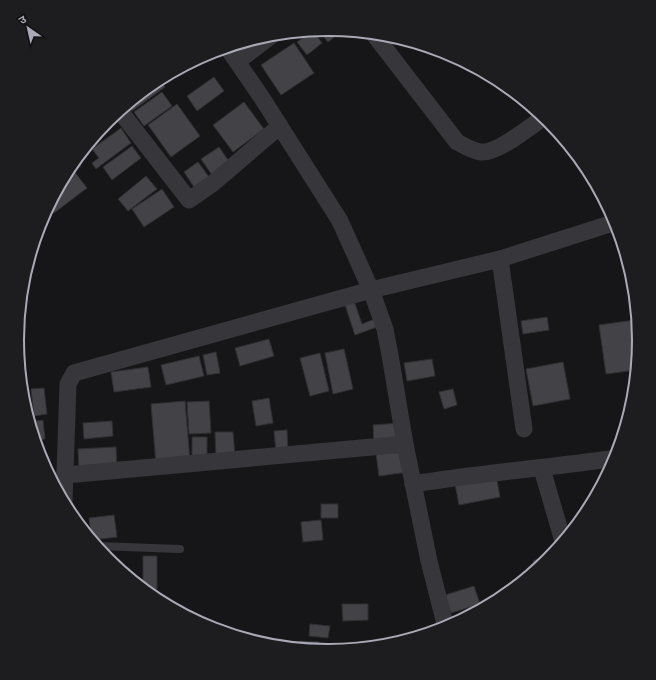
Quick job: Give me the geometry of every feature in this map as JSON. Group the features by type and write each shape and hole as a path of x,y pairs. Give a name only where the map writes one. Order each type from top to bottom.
{"street":[{"path":"378,41 457,142 468,148 482,152 496,148 513,139 539,121"},
{"path":"238,61 260,44"},
{"path":"231,52 340,221 371,290 385,329 413,484 429,561 444,621"},
{"path":"123,115 189,200 212,184 280,126"},
{"path":"63,489 66,475 68,384 74,373 371,290 500,259 609,224"},
{"path":"500,259 524,429"},
{"path":"66,475 405,444"},
{"path":"413,484 466,475 542,469 608,459"},
{"path":"542,469 561,535"}],"lane":[{"path":"105,546 180,549"}],"building":[{"path":"323,36 335,36 328,42"},
{"path":"304,37 317,37 322,43 307,55 297,42"},
{"path":"294,43 314,73 281,95 261,65"},
{"path":"214,77 224,91 197,111 187,96"},
{"path":"163,85 165,87 132,111 130,109"},
{"path":"162,92 172,106 144,126 134,112"},
{"path":"244,102 264,129 233,152 213,125"},
{"path":"177,104 200,136 171,157 148,125"},
{"path":"121,128 131,143 96,169 92,163 99,158 92,149"},
{"path":"132,146 141,158 112,180 103,167"},
{"path":"219,147 230,163 212,175 201,159"},
{"path":"198,162 209,177 194,187 184,172"},
{"path":"75,172 87,188 54,213 53,211 55,206"},
{"path":"146,176 157,189 128,211 118,199"},
{"path":"162,189 174,207 144,227 132,209"},
{"path":"354,301 362,324 375,319 377,327 355,335 345,305"},
{"path":"547,317 549,330 523,334 521,321"},
{"path":"631,321 632,340 630,371 606,374 599,325"},
{"path":"269,339 274,356 240,366 235,348"},
{"path":"344,349 353,389 333,394 325,353"},
{"path":"216,352 220,373 207,375 203,355"},
{"path":"320,353 329,391 310,396 300,358"},
{"path":"199,356 204,376 166,385 161,365"},
{"path":"432,359 435,376 407,381 404,363"},
{"path":"563,362 570,399 533,406 526,369"},
{"path":"148,367 151,387 114,392 111,372"},
{"path":"44,388 47,414 34,416 31,389"},
{"path":"453,389 457,405 444,409 439,392"},
{"path":"269,398 273,423 256,426 252,401"},
{"path":"185,401 190,461 156,464 151,404"},
{"path":"209,401 211,433 189,434 187,402"},
{"path":"43,420 45,439 41,439 35,421"},
{"path":"112,421 113,436 84,439 83,423"},
{"path":"400,423 401,440 374,442 373,425"},
{"path":"287,430 288,452 276,453 274,431"},
{"path":"215,432 233,432 235,456 216,457"},
{"path":"192,437 207,437 207,461 192,460"},
{"path":"116,447 117,469 79,471 78,449"},
{"path":"405,449 408,472 379,476 376,453"},
{"path":"496,475 500,497 459,505 455,484"},
{"path":"321,504 338,504 338,518 321,518"},
{"path":"114,515 117,537 98,539 91,529 89,518"},
{"path":"321,520 323,540 303,542 301,522"},
{"path":"143,556 157,556 157,589 153,589 143,581"},
{"path":"474,586 480,603 451,613 445,595"},
{"path":"342,604 368,604 368,620 343,621"},
{"path":"310,624 330,626 328,638 309,636"},
{"path":"300,642 319,642 319,644 308,643"}]}
